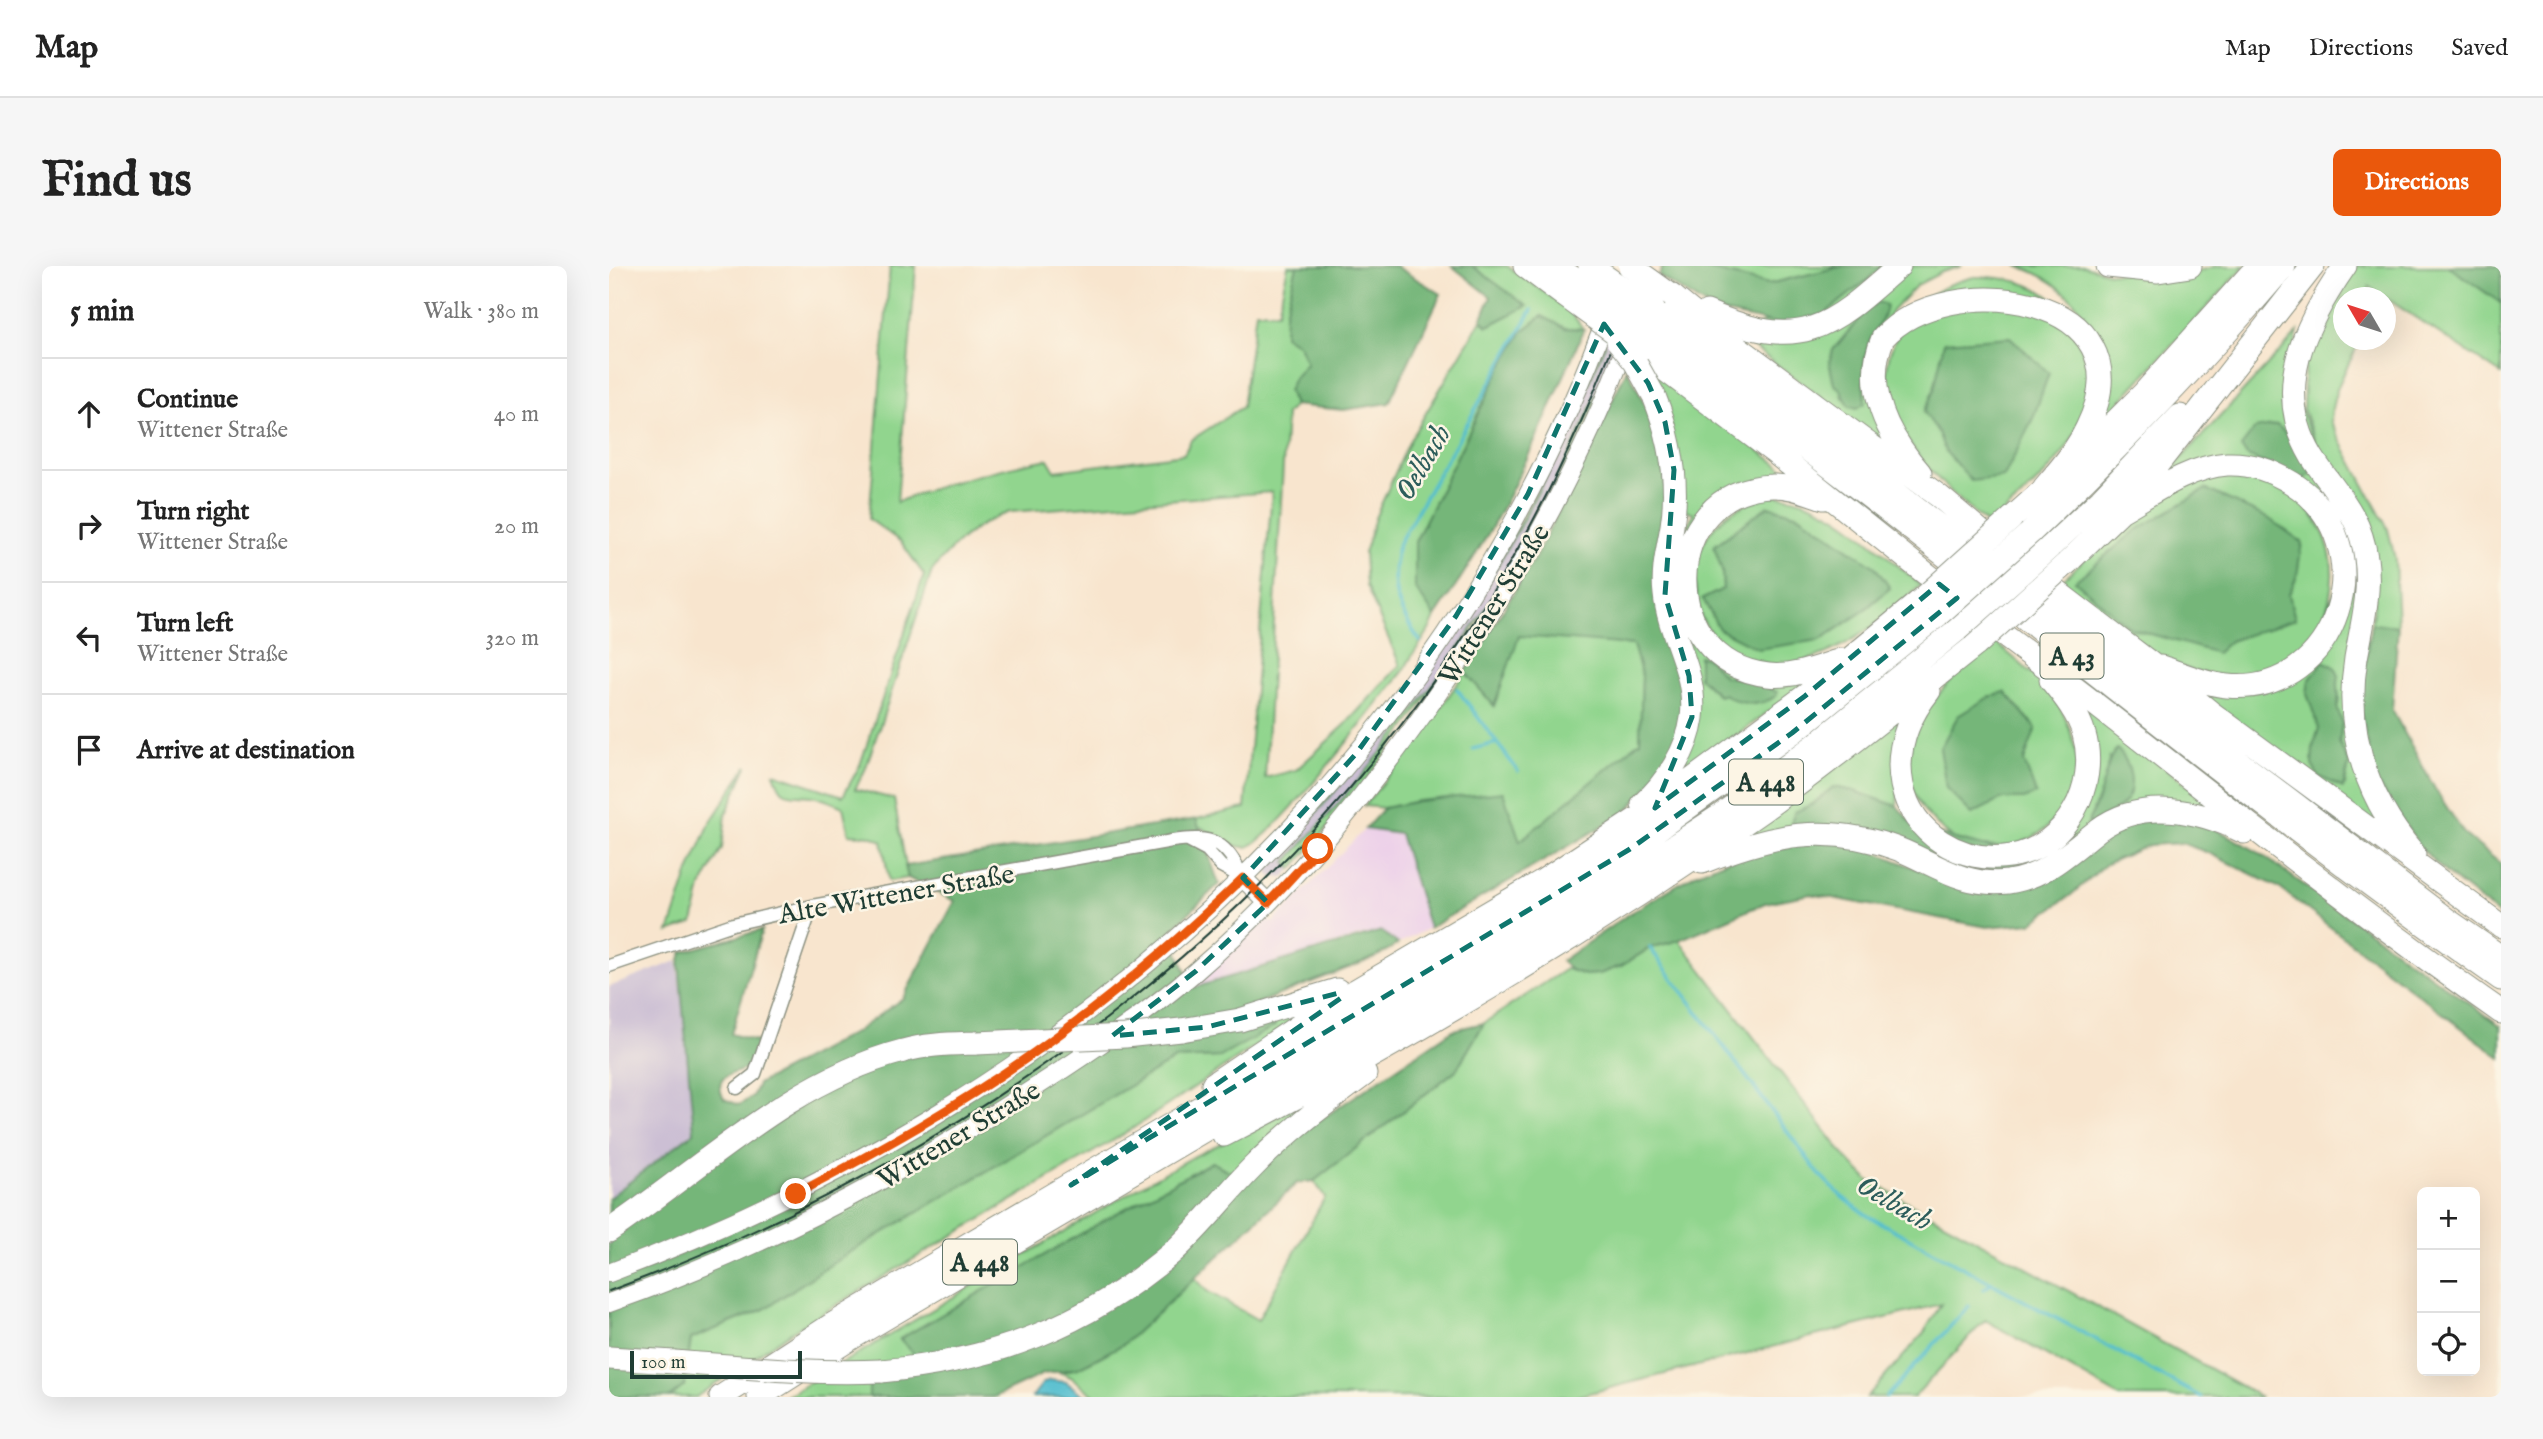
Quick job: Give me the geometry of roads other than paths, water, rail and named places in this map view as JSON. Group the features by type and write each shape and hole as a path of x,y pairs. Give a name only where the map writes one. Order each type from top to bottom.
{"highway":[{"path":"609,1358 838,1373 881,1371 972,1358 1017,1345 1100,1304 1174,1251 1256,1164 1302,1124 1417,1006 1558,909 1591,850 1649,798 1664,780 1684,746 1692,717 1689,676 1665,595 1665,561 1675,499 1674,470 1665,422 1635,362 1577,281 1525,266"},
{"name":"A 43","path":"1555,266 1963,545 2328,830 2501,957"},
{"path":"1630,266 1940,497 2009,555 2210,712 2501,926"},
{"path":"1677,299 1735,324 1759,331 1785,333 1809,330 1834,320 1857,304 1899,266"},
{"path":"2108,266 2158,271 2190,266"},
{"path":"1591,850 1658,805 1774,720 1920,601 2082,455 2143,394 2258,266"},
{"name":"A 448","path":"1558,909 1630,849 1781,741 1938,615 2030,533 2133,433 2284,266"},
{"name":"A 448","path":"759,1397 853,1337 1148,1163 1217,1138 1315,1088 1417,1006 1558,909 1721,815 1815,746 1957,630 2049,548 2101,499 2187,410 2313,266"},
{"path":"2344,266 2306,330 2293,376 2295,407 2308,448 2348,506 2364,543 2368,571 2367,591 2352,694 2358,754 2365,776 2382,810 2397,833 2434,877"},
{"path":"1914,293 1899,309 1885,334 1876,365 1876,380 1885,423 1900,448 1940,497"},
{"path":"2044,488 2072,454 2088,426 2099,384 2095,347 2070,303 2060,294"},
{"path":"2031,654 2073,709 2084,733 2088,769 2078,806 2069,820 2042,844 2013,856 1992,858 1949,847 1933,837 1918,822 1905,798 1899,768 1904,737 1918,705 1976,645 2122,511 2279,307"},
{"path":"1608,327 1646,330 1839,503 1984,620 2281,851 2404,944 2501,1012"},
{"name":"A 43","path":"1646,330 1851,483 2228,778 2501,979"},
{"path":"2122,511 2193,472 2210,467 2244,465 2282,477 2316,502 2337,533 2342,555 2344,581 2333,624 2321,645 2306,660 2281,677 2264,684 2228,686 2207,683 2150,663"},
{"path":"1839,503 1775,486 1751,490 1726,501 1711,513 1694,537 1686,558 1683,584 1687,606 1705,641 1720,656 1735,665 1769,676 1811,670 1851,657"},
{"path":"1640,894 1785,794 1976,645"},
{"path":"609,1231 659,1197 755,1124 808,1090 842,1073 903,1051 932,1045 1125,1036 1240,1020 1283,1008 1558,909 1640,894 1713,858 1758,842 1793,834 1861,838 1899,849 1950,875 1979,881 2007,882 2037,874 2058,863 2101,828 2127,815 2148,811 2173,809 2203,815 2281,851"},
{"path":"1071,1185 1321,1012 1395,967"},
{"name":"A 448","path":"720,1397 830,1326 1071,1185 1417,1006"}],"main road":[{"name":"Wittener Straße","path":"609,1273 651,1258 796,1194 937,1116 1034,1053 1087,1014 1163,951 1243,878 1329,786 1384,718 1425,662 1486,569 1523,504 1564,422 1624,266"},
{"name":"Wittener Straße","path":"609,1303 716,1261 792,1227 949,1142 1051,1077 1149,1009 1196,971 1268,903 1318,849 1377,778 1458,664 1514,576 1565,485 1598,415 1654,266"},
{"path":"1243,878 1268,903"}],"street":[{"name":"Alte Wittener Straße","path":"609,966 733,924 812,906 1188,840 1206,839 1216,842 1233,855 1243,878"},
{"path":"737,1088 755,1074 812,906"}],"water":[{"path":"1049,1380 1066,1382 1086,1397 1032,1397 1042,1384"}],"waterway":[{"name":"Oelbach","path":"1420,641 1405,617 1396,595 1394,571 1399,543 1532,310"},
{"name":"Oelbach","path":"1457,689 1518,771"},
{"path":"1473,749 1497,743"},
{"name":"Oelbach","path":"1650,948 1819,1174 1842,1197 1868,1216 2201,1397"},
{"path":"1984,1289 1992,1283"},
{"path":"1886,1397 1969,1306"}],"tram line":[{"path":"609,1291 744,1235 875,1170 1000,1095 1117,1010 1227,916 1329,812 1421,699 1502,576 1543,501 1580,424 1643,266"}]}
